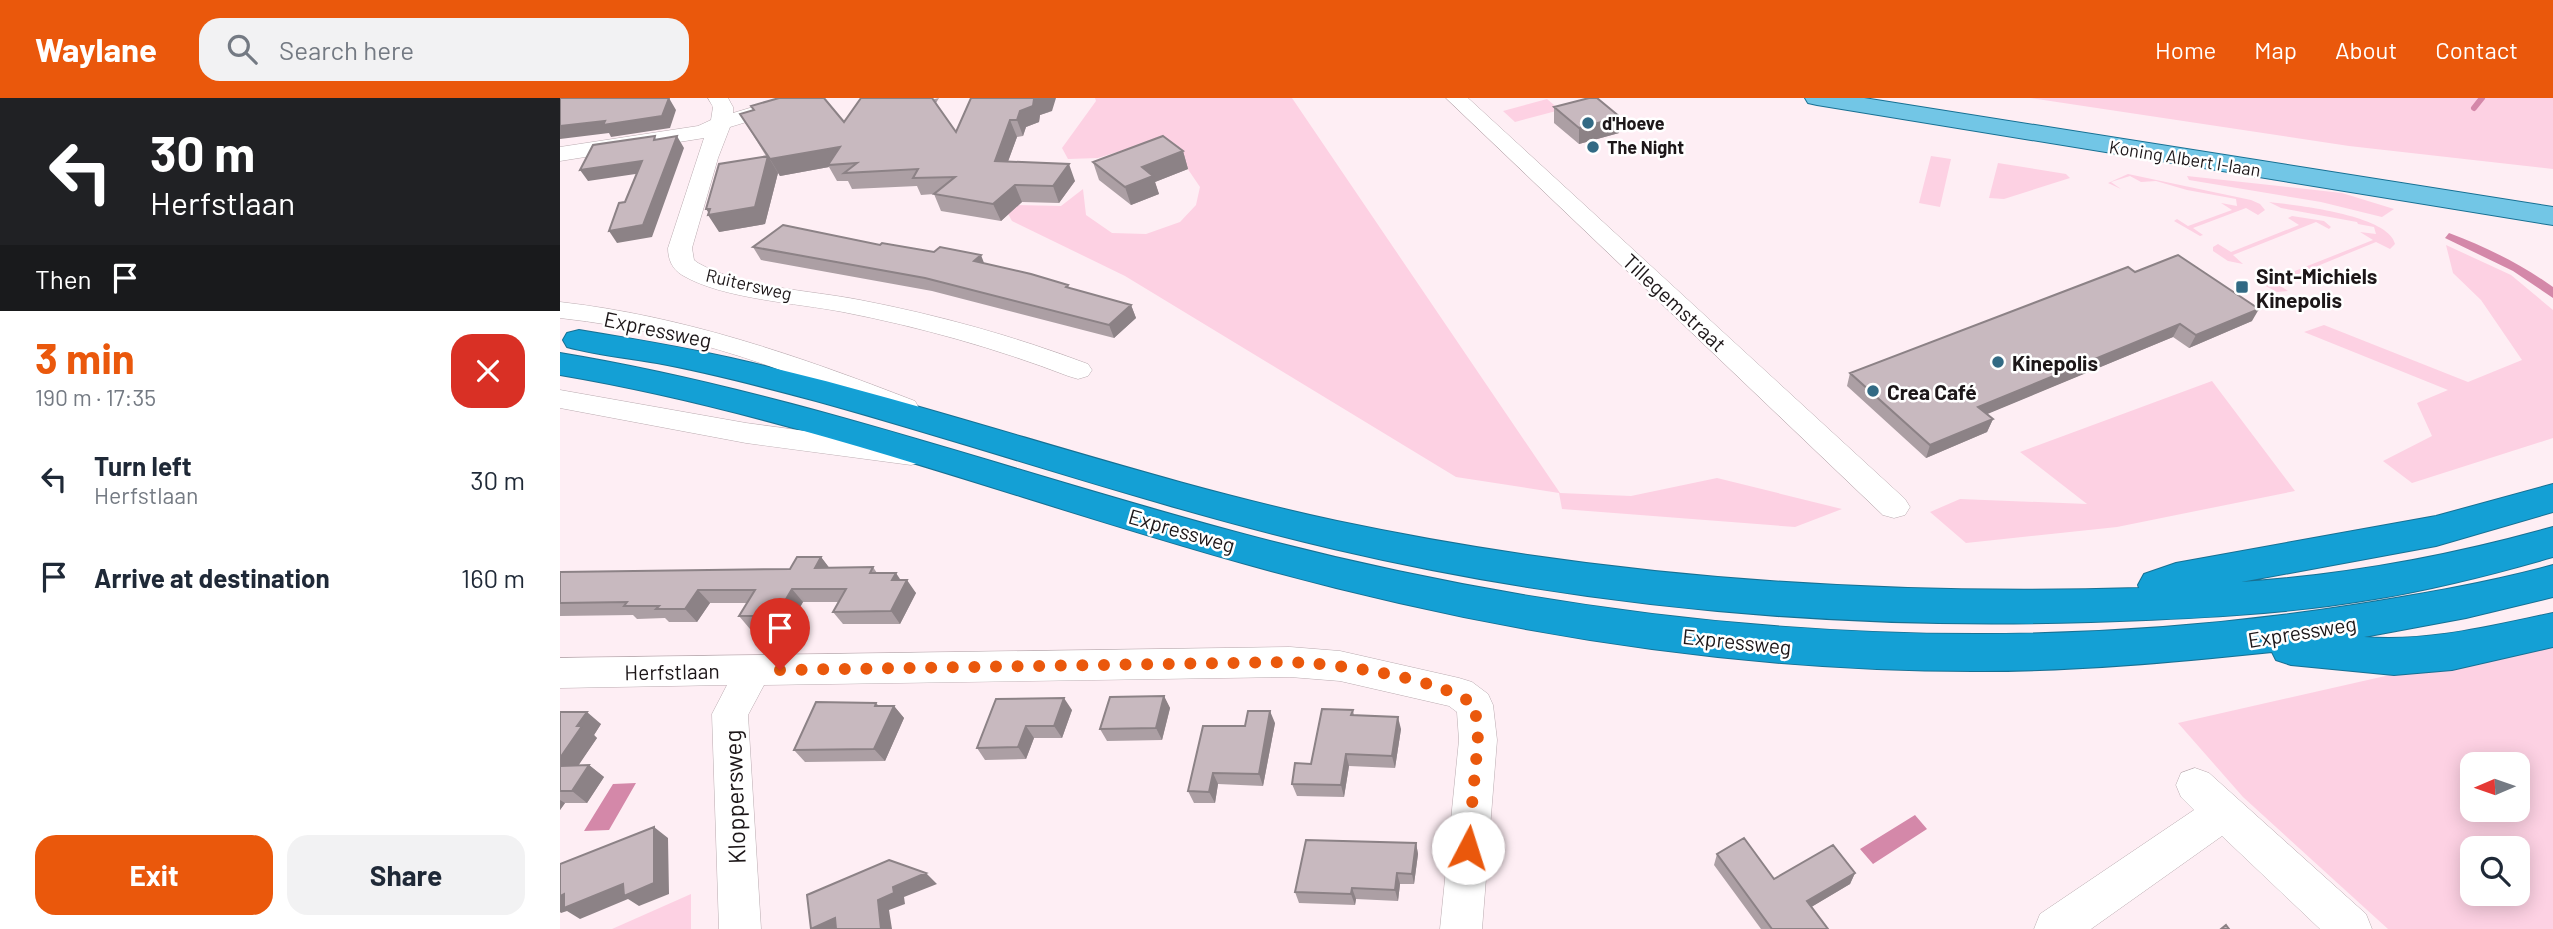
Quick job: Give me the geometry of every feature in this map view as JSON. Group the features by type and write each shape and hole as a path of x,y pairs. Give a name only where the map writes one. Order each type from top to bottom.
{"highway":[{"name":"Expressweg","path":"560,338 643,350 771,378 1217,507 1326,534 1451,559 1668,590 1775,600 1938,608 2020,610 2100,607 2329,590 2404,579 2553,542"},
{"name":"Expressweg","path":"560,364 620,373 730,397 1364,581 1431,596 1710,639 1881,651 1987,653 2240,641 2355,624 2553,581"},
{"path":"2100,607 2176,579 2436,531 2553,498"},
{"path":"2240,641 2313,651 2394,657 2452,652 2553,630"}],"main road":[{"name":"Koning Albert I-laan","path":"1817,98 2553,216"},
{"name":"Koning Albert I-laan","path":"1903,98 2553,204"}],"street":[{"path":"560,153 703,132 720,111 805,98"},
{"name":"Tillegemstraat","path":"1456,98 1894,507"},
{"name":"Ruitersweg","path":"720,111 680,248 681,259 691,270 726,281 934,322 1018,346 1078,370"},
{"name":"Expressweg","path":"560,310 652,324 751,350 991,442"},
{"name":"Expressweg","path":"560,399 746,433 936,458"},
{"name":"Herfstlaan","path":"560,673 1290,662 1340,666 1460,694 1475,705 1478,740 1461,929"},
{"name":"Kloppersweg","path":"740,929 730,714 753,670"},
{"path":"2195,785 2351,929"},
{"path":"2054,929 2224,812"}],"shaded area":[{"path":"1095,98 1292,98 1560,493 1631,496 1717,478 1842,509 1795,527 1562,509 1559,493 1456,477 1125,276 1012,221 1007,212 1010,205 1061,206 1083,189 1086,215 1112,233 1146,234 1180,222 1196,205 1200,187 1183,162 1146,143 1098,158 1068,159 1062,148 1096,101"},
{"path":"2030,98 2553,98 2553,169 2349,146"},
{"path":"1547,99 1560,110 1515,122 1503,111"},
{"path":"1931,156 1951,159 1940,207 1919,203"},
{"path":"1998,163 2066,174 2070,178 2004,199 1989,198"},
{"path":"2128,174 2251,200 2265,210 2258,215 2246,208 2193,228 2203,235 2200,236 2174,221 2177,219 2188,226 2232,210 2221,203 2237,206 2236,199 2156,181 2141,182 2130,176 2111,182 2121,189 2108,183"},
{"path":"2187,176 2342,193 2394,209 2382,217 2321,202 2189,180"},
{"path":"2269,202 2318,209 2359,219 2389,234 2395,244 2390,249 2376,242 2276,283 2288,291 2277,292 2262,284 2373,240 2360,232 2376,234 2374,227 2281,208"},
{"path":"2292,216 2324,221 2331,227 2329,229 2316,222 2233,255 2243,264 2228,261 2213,251 2213,247 2218,244 2231,252 2299,225 2288,218"},
{"path":"2449,233 2490,250 2528,271 2553,287 2553,298 2513,271 2445,238"},
{"path":"2446,245 2511,275 2553,310 2553,438 2412,483 2383,461 2432,436 2417,403 2448,390 2304,332 2324,325 2468,382 2522,360 2481,300 2453,273"},
{"path":"2212,381 2295,491 2117,527 1966,543 1930,512 1960,499 2087,504 2020,452"},
{"path":"2553,638 2553,929 2388,929 2243,797 2178,723"},
{"path":"636,783 609,830 584,831 613,784"},
{"path":"1915,815 1927,829 1873,864 1860,849"},
{"path":"691,894 691,929 612,929"}],"building":[{"path":"560,98 669,98 662,116 603,125 605,121 560,126"},
{"path":"779,98 824,98 844,122 861,98 932,98 956,132 971,98 1038,98 1034,99 1033,106 1020,111 1017,120 1010,120 995,161 1069,164 1053,186 1015,185 993,204 934,194 955,177 913,178 918,169 844,173 857,163 828,165 840,147 770,159 740,114 754,110 751,106"},
{"path":"1597,98 1620,117 1579,128 1554,107"},
{"path":"655,136 654,140 677,136 643,225 609,231 619,203 625,202 642,161 580,170 593,145"},
{"path":"1163,136 1183,151 1142,167 1153,176 1125,187 1093,162"},
{"path":"768,156 755,207 708,215 710,209 706,209 719,164"},
{"path":"783,225 880,245 882,243 934,252 940,247 981,255 974,261 1031,274 1131,305 1109,325 925,278 753,247"},
{"name":"Kinepolis","path":"2178,255 2259,309 2196,335 2180,324 1978,407 1993,419 1930,445 1850,373 2128,267 2135,272"},
{"path":"797,557 821,557 815,568 873,567 870,573 896,573 892,580 907,580 891,611 833,612 846,589 792,589 776,616 739,616 755,590 698,590 685,609 624,606 627,602 560,603 560,572 790,569"},
{"path":"1164,696 1156,728 1100,729 1110,697"},
{"path":"1064,698 1054,726 1026,726 1018,747 977,748 996,699"},
{"path":"816,702 894,706 874,749 794,750"},
{"path":"1322,709 1353,710 1351,715 1398,717 1392,756 1346,754 1341,785 1292,784 1295,763 1311,764"},
{"path":"1248,711 1270,711 1259,774 1213,773 1209,792 1188,791 1203,726 1245,726"},
{"path":"560,712 587,712 577,726 582,726 560,758"},
{"path":"589,765 572,791 560,791 560,766"},
{"path":"654,827 654,883 624,896 623,884 564,908 564,894 560,896 560,864"},
{"path":"1744,838 1774,879 1833,845 1855,873 1807,901 1828,929 1772,929 1717,854"},
{"path":"1306,840 1416,843 1412,874 1397,873 1395,890 1352,888 1351,894 1295,892"},
{"path":"889,860 926,873 893,887 894,893 878,900 881,929 836,929 835,918 811,929 807,895"}],"waterway":[{"path":"2474,108 2482,98"}],"place":[{"name":"d'Hoeve","path":"1588,123"},
{"name":"The Night","path":"1593,147"},
{"name":"Sint-Michiels Kinepolis","path":"2242,287"},
{"name":"Kinepolis","path":"1998,362"},
{"name":"Crea Café","path":"1873,391"}],"route":[{"path":"780,670 1290,662 1340,666 1404,679 1460,694 1475,705 1478,740 1468,848"}]}
